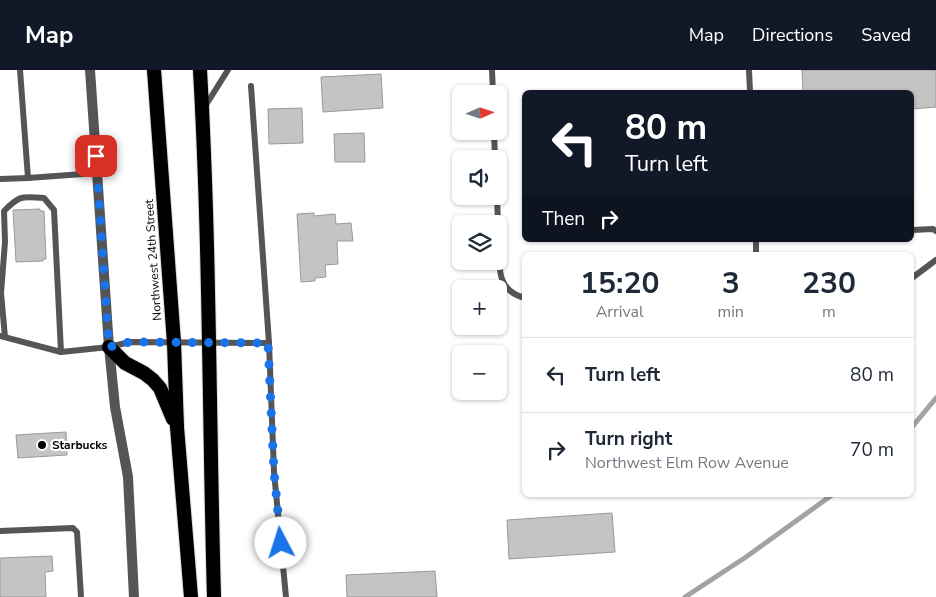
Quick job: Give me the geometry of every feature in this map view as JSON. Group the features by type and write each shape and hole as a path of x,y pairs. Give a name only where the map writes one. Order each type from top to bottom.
{"highway":[{"name":"Northwest 24th Street","path":"154,70 174,343 177,427 191,597"},
{"path":"200,70 210,343 214,597"},
{"path":"109,347 125,363 144,373 160,388 177,427"}],"street":[{"path":"90,70 109,347 115,407 128,477 134,597"}],"lane":[{"path":"20,70 28,178"},
{"path":"202,111 228,70"},
{"path":"492,70 493,85"},
{"path":"749,70 750,90"},
{"path":"251,86 268,343 274,472 286,597"},
{"path":"0,179 97,173"},
{"path":"61,352 54,210 44,198 22,197 15,199 2,211 5,242 1,293 2,336 61,352 109,347 130,342 268,343"},
{"path":"914,230 933,229 936,231"},
{"path":"914,276 936,260"},
{"path":"501,270 502,284 508,292 522,297"},
{"path":"0,531 73,528 77,532 81,597"}],"building":[{"path":"802,70 936,70 936,107 914,109 914,90 803,90"},
{"path":"381,74 383,108 323,112 321,77"},
{"path":"302,108 303,143 269,144 268,109"},
{"path":"364,133 365,162 335,162 334,134"},
{"path":"40,209 40,211 44,211 46,259 43,259 43,261 16,262 13,210"},
{"path":"314,213 314,216 335,214 336,224 351,223 353,241 337,241 338,264 325,265 326,277 315,278 315,281 301,282 297,214"},
{"name":"Starbucks","path":"66,432 67,455 18,458 16,435"},
{"path":"612,513 615,552 509,559 507,520"},
{"path":"52,556 53,571 45,572 46,597 0,597 0,558"},
{"path":"435,571 437,597 347,597 346,575"}],"waterway":[{"path":"914,425 936,398"},
{"path":"685,597 746,557 829,497"}],"place":[{"name":"Starbucks","path":"42,445"}],"route":[{"path":"96,156 109,347 130,342 268,343 274,472 281,543"}]}
